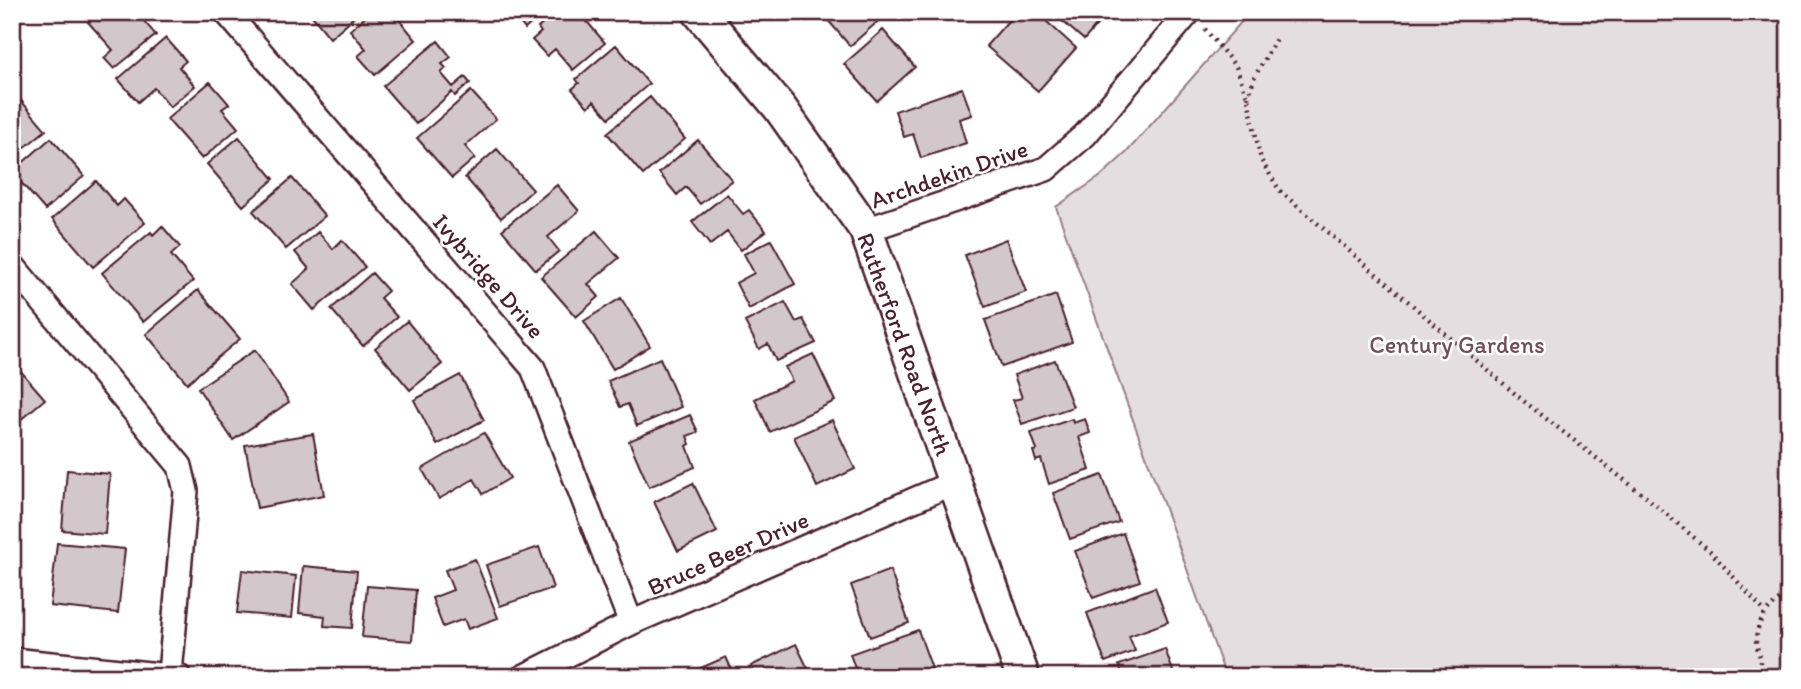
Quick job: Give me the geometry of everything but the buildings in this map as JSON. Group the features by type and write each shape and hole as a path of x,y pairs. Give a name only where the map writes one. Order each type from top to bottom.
{"street":[{"name":"Ivybridge Drive","path":"226,12 533,368 631,624"},
{"name":"Rutherford Road North","path":"699,12 780,108 866,230 1023,677"},
{"name":"Archdekin Drive","path":"866,230 1046,169 1085,135 1194,17"},
{"path":"12,265 180,466 186,491 174,675 12,660"},
{"name":"Bruce Beer Drive","path":"523,677 631,624 955,482"}],"path":[{"path":"1194,17 1236,67 1248,99 1261,160 1280,191 1520,398 1710,551 1765,612"},
{"path":"1248,99 1254,78 1277,37"},
{"path":"1757,677 1760,660 1756,644 1758,627 1765,612 1777,600 1789,594"}],"green space":[{"name":"Century Gardens","path":"1250,12 1789,12 1789,677 1226,677 1056,207 1101,176 1126,153"}]}
